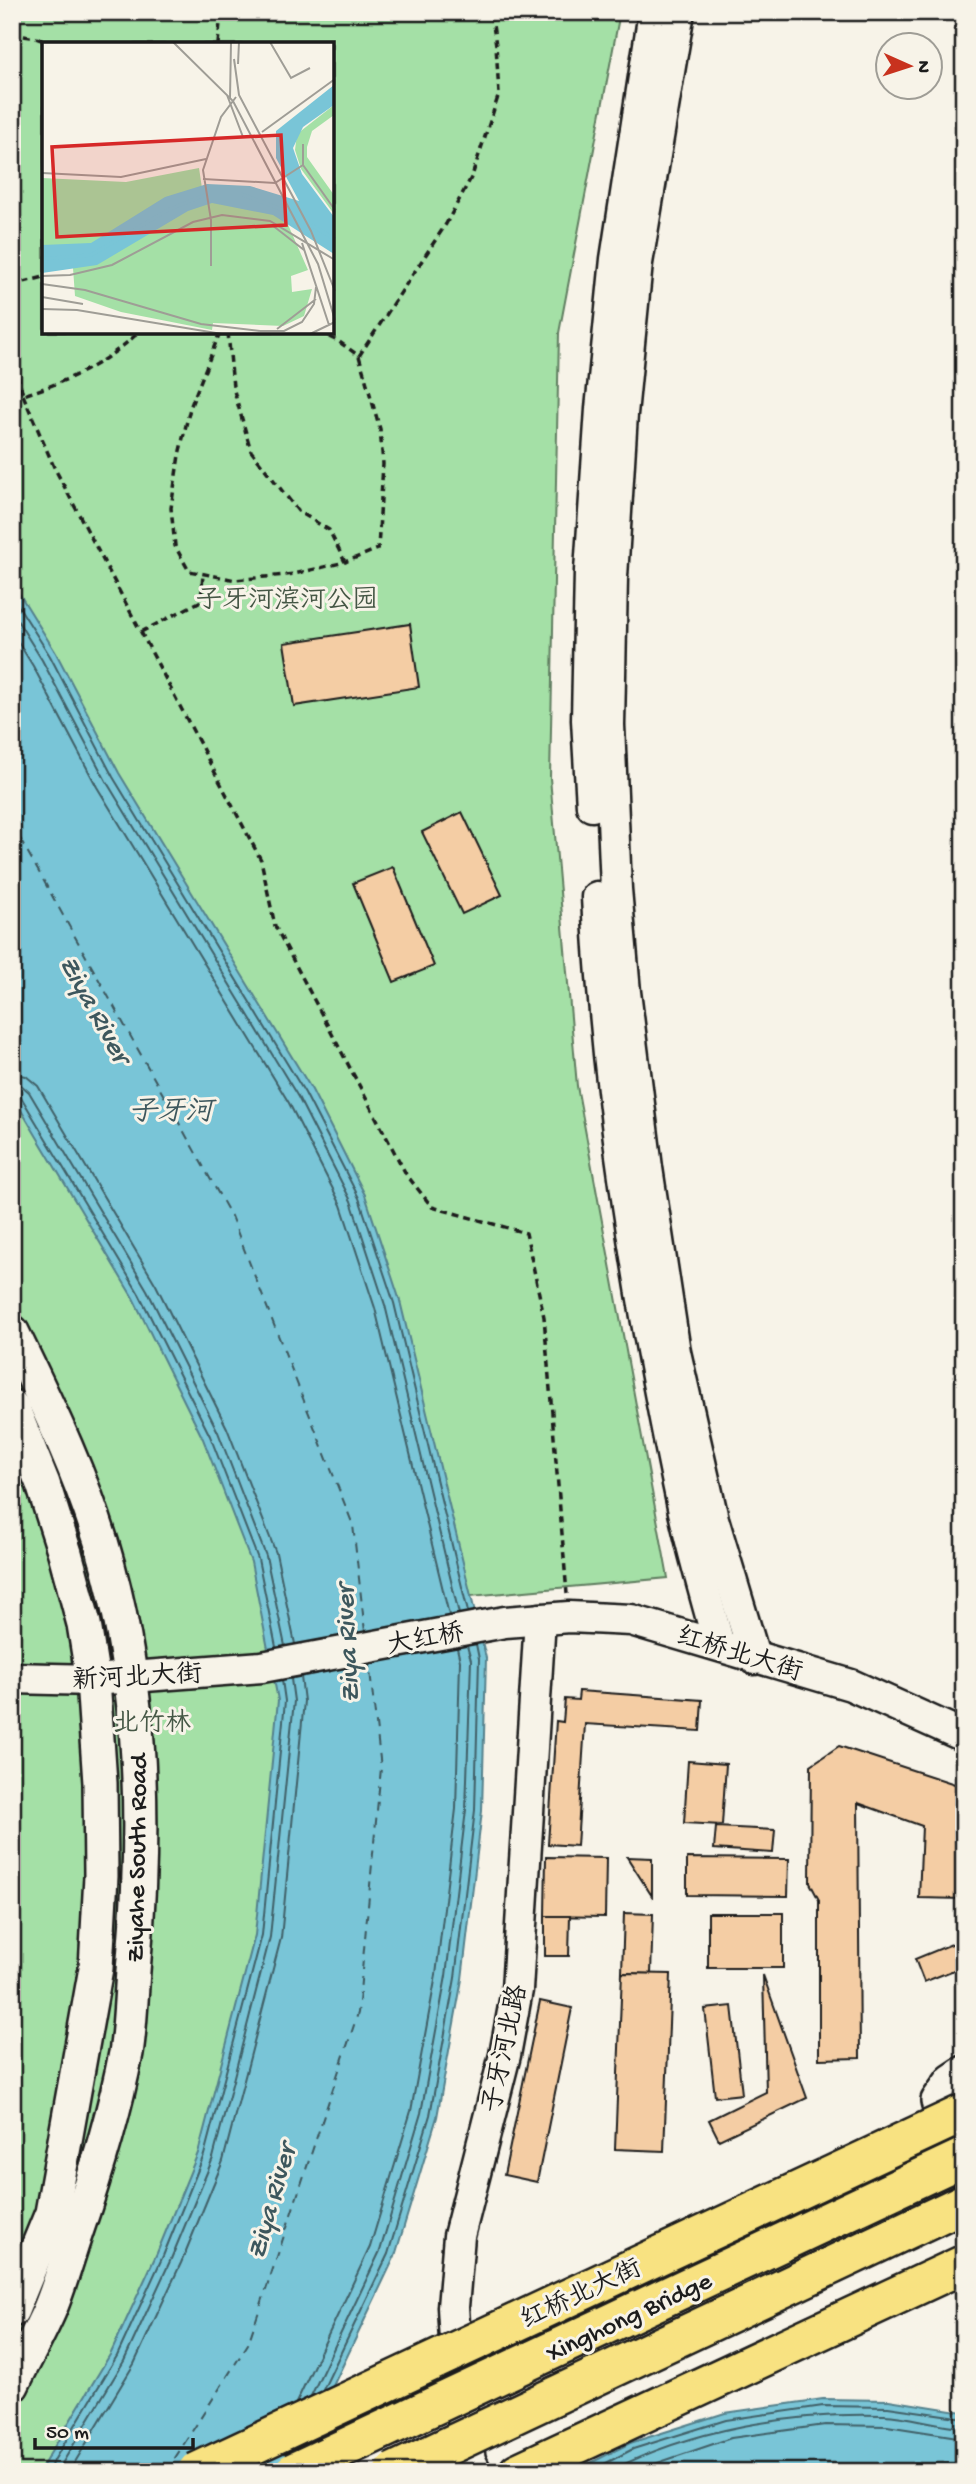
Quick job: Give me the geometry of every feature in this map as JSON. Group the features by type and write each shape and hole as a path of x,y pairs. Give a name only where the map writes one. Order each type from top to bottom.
{"main road":[{"name":"Ziyahe South Road","path":"12,1332 49,1407 80,1481 108,1565 131,1678 140,1767 140,1884 126,2051 103,2152 50,2309 12,2385"},
{"name":"Ziyahe South Road","path":"12,1407 43,1484 65,1553 86,1636 93,1680 100,1783 101,1876 96,1968 52,2213 12,2310"},
{"path":"86,1636 95,1649 111,1651 118,1647 122,1630"},
{"path":"964,2073 951,2081 938,2101 952,2151 964,2172"},
{"name":"红桥北大街","path":"196,2472 964,2113"},
{"name":"Xinghong Bridge","path":"293,2472 964,2158"},
{"name":"Xinghong Bridge","path":"393,2472 964,2203"},
{"path":"518,2472 964,2264"}],"street":[{"path":"654,12 616,259 601,409 590,570 587,720 601,984 621,1162 685,1513 719,1645"},
{"path":"679,12 638,263 622,414 612,578 609,725 615,889 645,1155 675,1352 713,1519 755,1658"},
{"name":"红桥北大街","path":"505,1622 555,1618 643,1622 851,1685 964,1736"},
{"name":"子牙河北路","path":"476,2472 470,2460 458,2389 453,2307 459,2236 505,2055 517,1990 555,1618"},
{"name":"大红桥","path":"262,1667 505,1622"},
{"name":"新河北大街","path":"12,1678 93,1680 262,1667"}],"path":[{"path":"218,42 221,12"},
{"path":"359,356 446,223 472,176 499,94 491,12"},
{"path":"12,34 47,42"},
{"path":"12,285 42,278"},
{"path":"23,395 90,370 118,352 137,334"},
{"path":"219,334 190,408 171,508 175,546 190,571 236,580 294,574 345,562 377,549 383,464 380,429 359,356 338,341 322,334"},
{"path":"228,334 233,387 251,451 298,511 329,530 345,562"},
{"path":"12,351 23,395 54,467 261,860 275,926 406,1174 432,1207 526,1233 544,1317 555,1618"},
{"path":"141,632 201,600 203,574"}],"green space":[{"name":"子牙河滨河公园","path":"12,12 620,12 559,333 550,778 577,1086 668,1578 448,1598 12,649"},
{"name":"北竹林","path":"12,1033 213,1394 294,1713 266,1991 186,2259 59,2472 12,2472"}],"water":[{"name":"子牙河","path":"12,582 56,653 119,773 312,1090 365,1195 400,1301 486,1658 482,1811 462,1979 437,2117 395,2256 312,2430 296,2472 39,2472 111,2353 157,2253 198,2153 255,1935 278,1700 251,1562 203,1439 133,1298 12,1095"},
{"path":"823,2399 889,2400 964,2412 964,2472 573,2472 630,2443 725,2413"}],"building":[{"path":"410,624 419,687 294,706 284,643"},
{"path":"462,812 502,895 462,914 422,832"},
{"path":"393,867 434,966 394,982 353,883"},
{"path":"579,1691 702,1700 700,1731 585,1724 577,1846 548,1844 556,1721 563,1722 565,1699 578,1700"},
{"path":"839,1746 964,1787 964,1899 919,1898 922,1826 858,1803 860,2058 819,2059 819,1900 810,1883 811,1765"},
{"path":"688,1761 726,1764 722,1825 684,1823"},
{"path":"716,1827 775,1830 773,1853 714,1849"},
{"path":"546,1857 606,1858 605,1917 545,1916"},
{"path":"627,1857 652,1858 652,1896"},
{"path":"687,1858 789,1859 788,1896 687,1895"},
{"path":"624,1913 653,1914 651,1974 622,1973"},
{"path":"708,1913 783,1913 783,1968 708,1968"},
{"path":"545,1916 570,1916 569,1956 545,1956"},
{"path":"964,1939 964,1966 924,1982 915,1959"},
{"path":"622,1973 671,1974 664,2151 615,2149"},
{"path":"763,1975 807,2098 719,2140 709,2120 766,2092"},
{"path":"540,2001 572,2008 537,2182 504,2175"},
{"path":"732,2006 742,2094 715,2097 705,2009"}],"ferry route":[{"path":"12,824 231,1216 353,1525 365,1632"},
{"path":"166,2472 248,2344 358,2013 381,1768 369,1662"}],"water label":[{"name":"Ziya River","path":"97,1008"},
{"name":"Ziya River","path":"345,1644"},
{"name":"Ziya River","path":"269,2201"}]}
